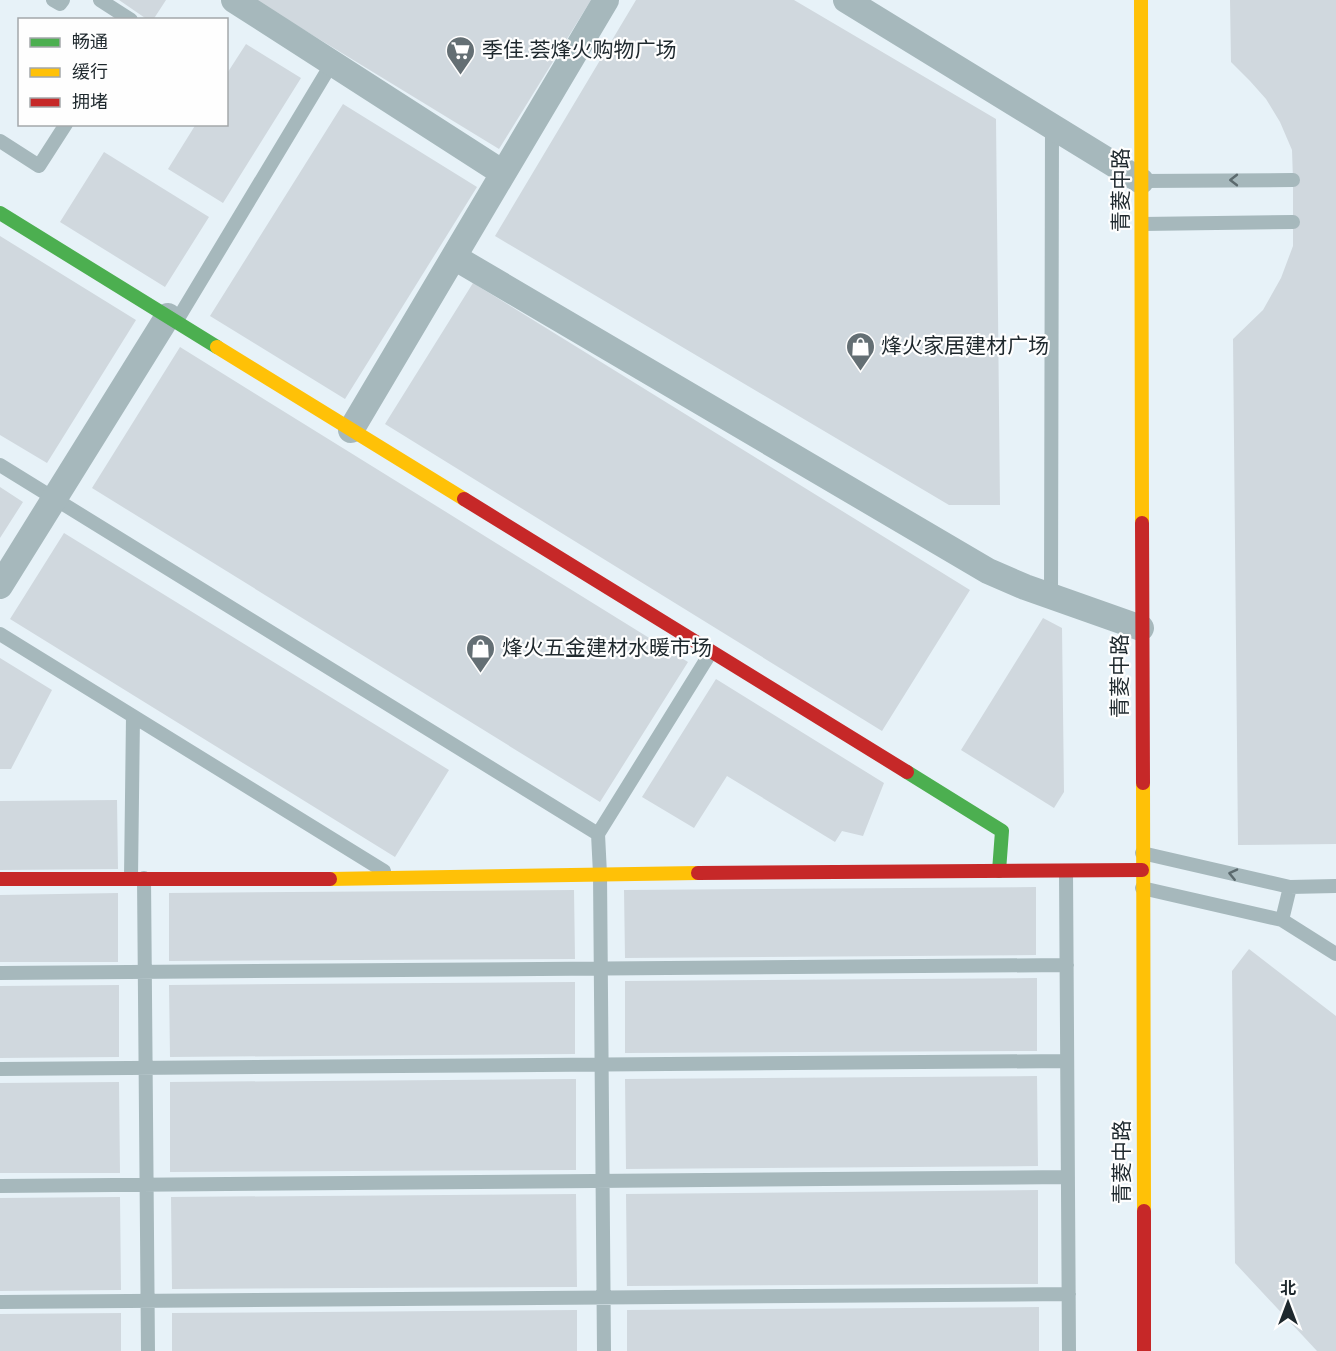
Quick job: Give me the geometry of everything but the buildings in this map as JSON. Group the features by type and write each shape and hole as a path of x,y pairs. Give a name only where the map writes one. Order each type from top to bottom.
{"street":[{"path":"234,0 503,173"},
{"path":"351,430 606,0"},
{"path":"846,0 1141,181"},
{"name":"青菱中路","path":"1141,0 1144,1351"},
{"path":"0,213 1002,831 999,871"},
{"path":"453,258 988,571 1051,597 1141,628"},
{"path":"0,586 172,319"},
{"path":"0,879 396,879 600,874 1142,870"}],"lane":[{"path":"53,0 60,4 63,0"},
{"path":"100,0 128,18"},
{"path":"172,319 332,63"},
{"path":"0,141 39,166 65,126"},
{"path":"1051,597 1052,127"},
{"path":"1141,181 1293,180"},
{"path":"1142,224 1293,222"},
{"path":"0,465 598,834"},
{"path":"0,634 396,879"},
{"path":"604,1351 598,834 711,652"},
{"path":"133,716 137,878 145,972 148,1351"},
{"path":"1142,853 1290,886 1336,886"},
{"path":"1066,870 1069,1351"},
{"path":"1282,920 1290,886"},
{"path":"1142,888 1282,920 1336,954"},
{"path":"0,973 1066,965"},
{"path":"0,1069 1067,1061"},
{"path":"0,1186 1068,1178"},
{"path":"0,1302 1069,1294"}],"traffic: fast":[{"path":"0,213 217,347"},
{"path":"907,772 1002,831 999,871"}],"traffic: slow":[{"path":"1141,0 1142,523"},
{"path":"217,347 464,499"},
{"path":"1143,783 1144,1211"},
{"path":"330,879 698,873"}],"traffic: jam":[{"path":"464,499 907,772"},
{"path":"1142,523 1143,783"},
{"path":"698,873 1142,870"},
{"path":"0,879 330,879"},
{"path":"1144,1211 1144,1351"}],"place":[{"name":"季佳.荟烽火购物广场","path":"461,76"},
{"name":"烽火家居建材广场","path":"860,372"},
{"name":"烽火五金建材水暖市场","path":"481,674"}]}
